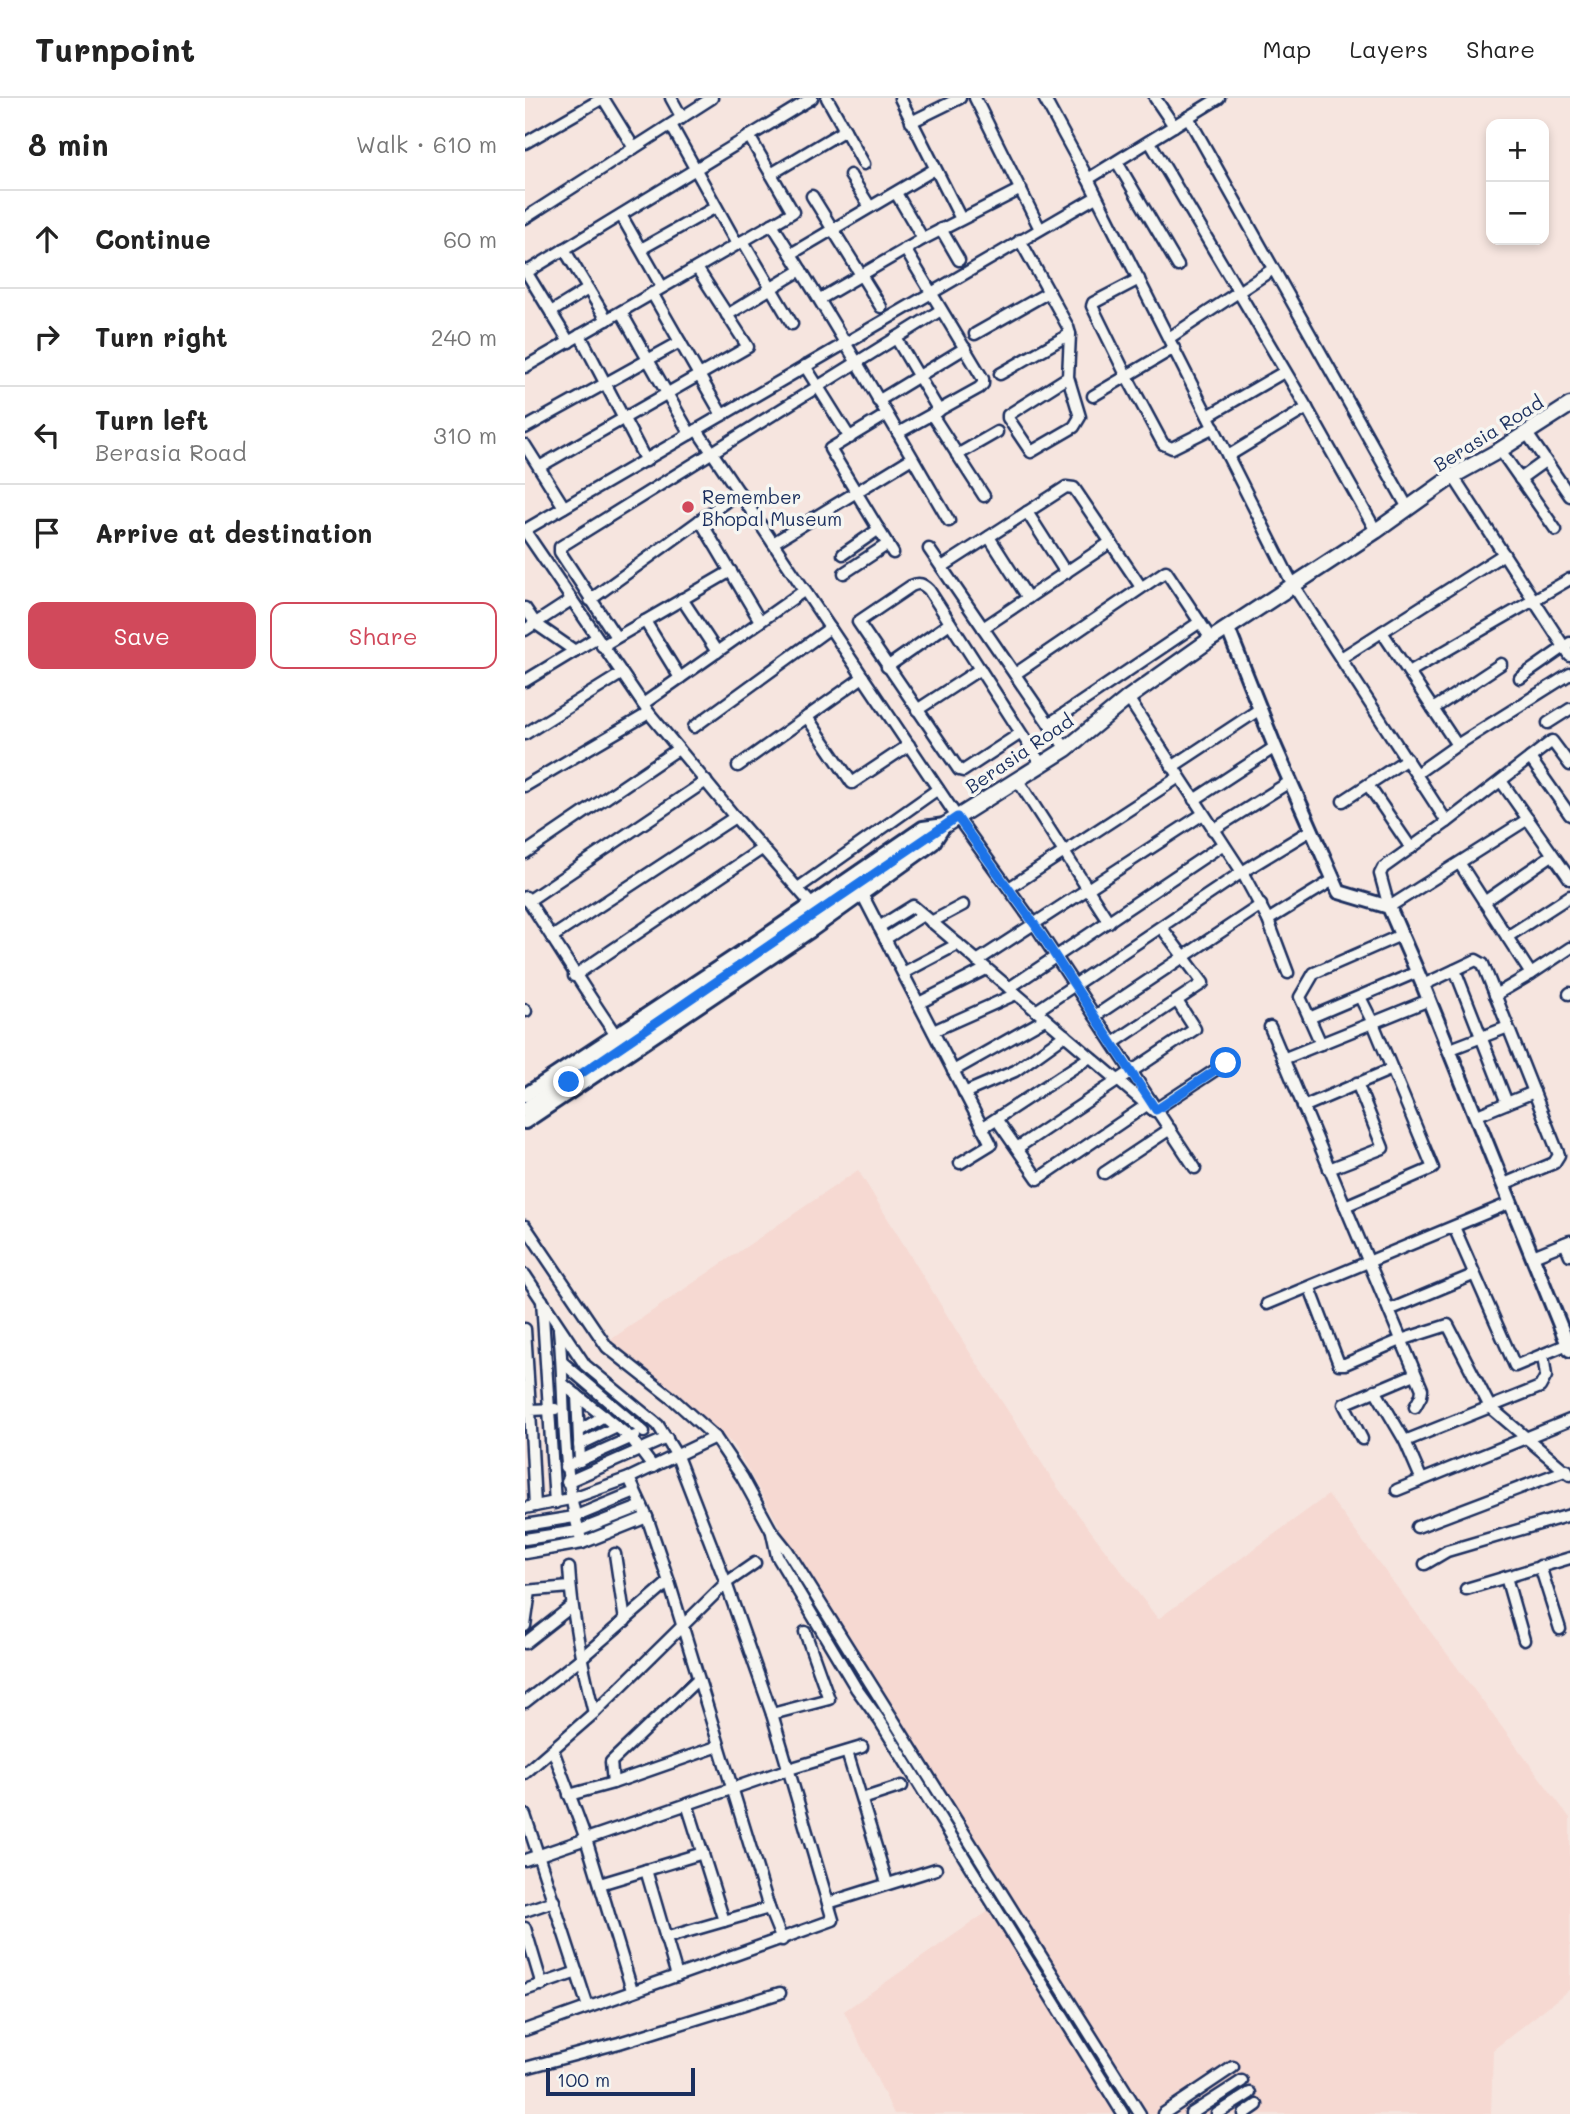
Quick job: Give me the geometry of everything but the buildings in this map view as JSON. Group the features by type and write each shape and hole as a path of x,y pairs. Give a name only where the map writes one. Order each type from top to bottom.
{"main road":[{"name":"Berasia Road","path":"525,1110 923,839 1066,749 1128,698 1211,639 1376,531 1453,476 1500,450 1570,405"}],"street":[{"path":"525,143 603,98 634,148"},
{"path":"671,98 682,118"},
{"path":"525,218 712,98"},
{"path":"569,342 526,271 812,98"},
{"path":"827,98 864,164"},
{"path":"900,98 961,219"},
{"path":"911,122 960,98"},
{"path":"975,98 1040,229"},
{"path":"1045,98 1089,179 1293,585 1447,822"},
{"path":"1155,98 1174,126"},
{"path":"1089,179 1219,98"},
{"path":"1188,117 1408,508"},
{"path":"670,125 716,207 792,324"},
{"path":"771,174 845,130"},
{"path":"525,368 793,212 749,136"},
{"path":"1150,142 1307,408 1376,531"},
{"path":"1117,162 1178,266"},
{"path":"791,254 936,169"},
{"path":"850,175 870,207"},
{"path":"820,299 941,229 1021,189"},
{"path":"896,193 923,239"},
{"path":"812,195 881,307"},
{"path":"812,905 646,709 525,531 1096,197"},
{"path":"641,249 716,207"},
{"path":"621,215 663,288"},
{"path":"772,224 846,342 949,521"},
{"path":"941,229 959,260"},
{"path":"1020,240 1070,334 1067,377 1080,417 1078,423 1031,452 1008,415 1067,377"},
{"path":"564,249 607,320"},
{"path":"898,433 983,384 983,379 905,249"},
{"path":"539,467 748,347 697,268"},
{"path":"1169,338 1273,269"},
{"path":"727,314 801,270"},
{"path":"1139,279 1093,303 1092,306 1126,375 1167,447 1172,448 1214,427"},
{"path":"551,312 588,289"},
{"path":"975,334 1049,292"},
{"path":"652,293 722,415"},
{"path":"616,637 560,552 561,547 941,310"},
{"path":"621,312 667,393 711,451 938,789 951,821 1009,888 1195,1168"},
{"path":"1000,374 1070,334"},
{"path":"580,335 646,461"},
{"path":"896,338 918,375 957,455 984,496"},
{"path":"525,428 680,342"},
{"path":"878,401 965,348"},
{"path":"1093,396 1174,348"},
{"path":"805,366 850,438"},
{"path":"1208,416 1284,372"},
{"path":"1228,456 1307,408"},
{"path":"844,573 890,548 831,449 886,415"},
{"path":"957,455 997,432"},
{"path":"1526,432 1570,496"},
{"path":"525,445 564,506"},
{"path":"1500,450 1556,530"},
{"path":"773,543 912,457"},
{"path":"1520,479 1545,461"},
{"path":"1453,476 1533,600 1567,645 1570,656"},
{"path":"942,567 1066,487 1075,488 1141,587"},
{"path":"590,600 739,492"},
{"path":"1027,512 1066,573"},
{"path":"701,520 761,621"},
{"path":"843,554 879,529"},
{"path":"989,537 1028,597"},
{"path":"983,628 1111,542"},
{"path":"929,549 1066,749"},
{"path":"1341,658 1504,554"},
{"path":"525,681 575,651 616,637 731,571"},
{"path":"1014,674 1166,571 1211,639"},
{"path":"1409,672 1570,579"},
{"path":"1021,733 963,771 959,770 859,626 860,619 918,583 929,590 1041,764"},
{"path":"526,784 646,709 680,678 805,590"},
{"path":"682,599 717,652"},
{"path":"525,630 571,600"},
{"path":"525,608 535,624 575,651"},
{"path":"645,621 680,678"},
{"path":"1049,724 1200,622"},
{"path":"887,667 950,623"},
{"path":"694,727 830,628"},
{"path":"1228,629 1275,747 1339,892 1389,907 1528,819"},
{"path":"1382,632 1457,745"},
{"path":"1520,678 1567,645"},
{"path":"1433,709 1501,664"},
{"path":"916,710 980,669"},
{"path":"525,734 621,674"},
{"path":"1416,774 1570,674"},
{"path":"738,766 863,677"},
{"path":"1128,698 1242,872 1268,920 1288,973"},
{"path":"1172,767 1260,709"},
{"path":"1548,723 1570,709"},
{"path":"807,717 852,783 909,745"},
{"path":"1454,1227 1515,1366 1569,1347 1389,907 1380,871 1552,741 1570,765"},
{"path":"1194,800 1275,747"},
{"path":"525,853 678,749"},
{"path":"1530,758 1570,815"},
{"path":"1343,801 1407,759"},
{"path":"1009,888 1179,777"},
{"path":"1017,779 1109,922"},
{"path":"615,1034 574,976 526,899 706,781"},
{"path":"1213,830 1291,781"},
{"path":"1501,781 1570,879"},
{"path":"1368,785 1411,848"},
{"path":"798,888 938,789"},
{"path":"977,961 1203,814"},
{"path":"552,937 735,817"},
{"path":"525,1122 700,1007 863,894 933,843 951,821"},
{"path":"525,1095 812,905 923,828 951,821"},
{"path":"1036,1011 1242,872 1311,830"},
{"path":"933,1031 1012,991 1056,957 1222,845"},
{"path":"574,976 763,848"},
{"path":"1484,902 1552,855"},
{"path":"1460,864 1531,974"},
{"path":"1268,920 1333,880"},
{"path":"863,894 991,1144 960,1163"},
{"path":"1507,937 1570,895"},
{"path":"885,939 927,918 963,905"},
{"path":"1095,1016 1261,905"},
{"path":"879,927 913,906 1153,1108"},
{"path":"1113,1043 1203,983 1162,928"},
{"path":"1321,1044 1300,997 1310,976 1401,935"},
{"path":"903,974 958,944"},
{"path":"1495,995 1570,948"},
{"path":"1423,985 1476,960 1480,961 1495,995 1559,1155 1554,1163 1504,1184"},
{"path":"919,1003 986,969"},
{"path":"1455,970 1507,1102"},
{"path":"1309,1018 1417,972"},
{"path":"1345,1206 1433,1168 1360,997"},
{"path":"1283,1059 1429,1000"},
{"path":"1017,1148 1195,1029 1177,1001"},
{"path":"953,1071 1045,1018"},
{"path":"1270,1027 1422,1389 1415,1407"},
{"path":"1448,1049 1508,1027"},
{"path":"964,1093 1015,1071 1065,1035"},
{"path":"982,1128 1090,1057"},
{"path":"997,1119 1038,1179 1226,1063"},
{"path":"1303,1107 1392,1069"},
{"path":"1329,1170 1383,1148 1357,1083"},
{"path":"1475,1116 1534,1091"},
{"path":"1104,1172 1170,1129"},
{"path":"1267,1304 1369,1264 1510,1203"},
{"path":"525,1226 607,1347 674,1400 715,1437 742,1477 771,1530 787,1550 903,1732 1140,2114"},
{"path":"1533,1256 1568,1242 1570,1255"},
{"path":"525,1275 585,1365 658,1425 677,1456 772,1714 833,1920 525,2030"},
{"path":"1389,1310 1473,1275"},
{"path":"1310,1288 1339,1364 1448,1325 1490,1406 1568,1472"},
{"path":"542,1300 555,1503"},
{"path":"559,1326 564,1385 565,1467 574,1517 582,1543"},
{"path":"525,1329 530,1410 530,1501 555,1503 571,1499 629,1478 715,1437"},
{"path":"1405,1441 1540,1388 1546,1376 1543,1355"},
{"path":"562,1362 644,1432"},
{"path":"1362,1439 1344,1404 1415,1374"},
{"path":"564,1385 632,1438 653,1466"},
{"path":"1375,1390 1405,1441 1421,1478"},
{"path":"577,1395 580,1461"},
{"path":"578,1417 593,1408"},
{"path":"530,1410 563,1409"},
{"path":"579,1431 604,1416"},
{"path":"1397,1490 1421,1478 1570,1420"},
{"path":"565,1467 658,1425"},
{"path":"579,1445 617,1427"},
{"path":"567,1482 667,1438"},
{"path":"1417,1527 1568,1472"},
{"path":"629,1478 647,1517 669,1582 769,1908 782,1940"},
{"path":"525,1525 574,1517 635,1492"},
{"path":"525,1539 578,1531 642,1506"},
{"path":"1425,1564 1447,1552 1570,1515"},
{"path":"525,1553 582,1543 647,1517"},
{"path":"771,1530 777,1556 856,1688 890,1738 1123,2114"},
{"path":"615,1554 625,1620"},
{"path":"1466,1589 1570,1558"},
{"path":"525,1773 594,1713 726,1583 755,1563"},
{"path":"1540,1566 1560,1629"},
{"path":"569,1568 580,1659 594,1713"},
{"path":"1506,1577 1524,1640"},
{"path":"525,1702 580,1659 669,1582"},
{"path":"525,1626 527,1591 570,1587"},
{"path":"525,1643 572,1606"},
{"path":"772,1714 829,1699 805,1632"},
{"path":"613,1783 611,1762 698,1679"},
{"path":"890,1738 903,1732"},
{"path":"569,1796 719,1746"},
{"path":"525,1860 789,1769 862,1748"},
{"path":"553,1750 586,1839 632,1990"},
{"path":"847,1752 887,1884"},
{"path":"862,1799 902,1786"},
{"path":"687,1804 724,1921"},
{"path":"525,1815 588,2007"},
{"path":"600,1884 703,1853"},
{"path":"828,1903 936,1869"},
{"path":"646,1870 677,1976"},
{"path":"525,1911 554,1901"},
{"path":"665,1938 769,1908"},
{"path":"525,1928 541,1985"},
{"path":"525,1990 577,1972"},
{"path":"525,2068 619,2043 781,1993"},
{"path":"1163,2114 1233,2067"},
{"path":"1190,2096 1197,2113 1242,2081"},
{"path":"1217,2114 1249,2093"},
{"path":"1244,2114 1257,2105"}],"shaded area":[{"path":"858,1170 969,1351 1058,1488 1158,1619 1328,1495 1570,1818 1570,1989 1493,2050 1491,2114 894,2114 844,2011 993,1908 734,1445 610,1340"}],"place":[{"name":"Remember Bhopal Museum","path":"688,507"}],"route":[{"path":"569,1082 957,817 1035,925 1156,1110 1226,1063"}]}
